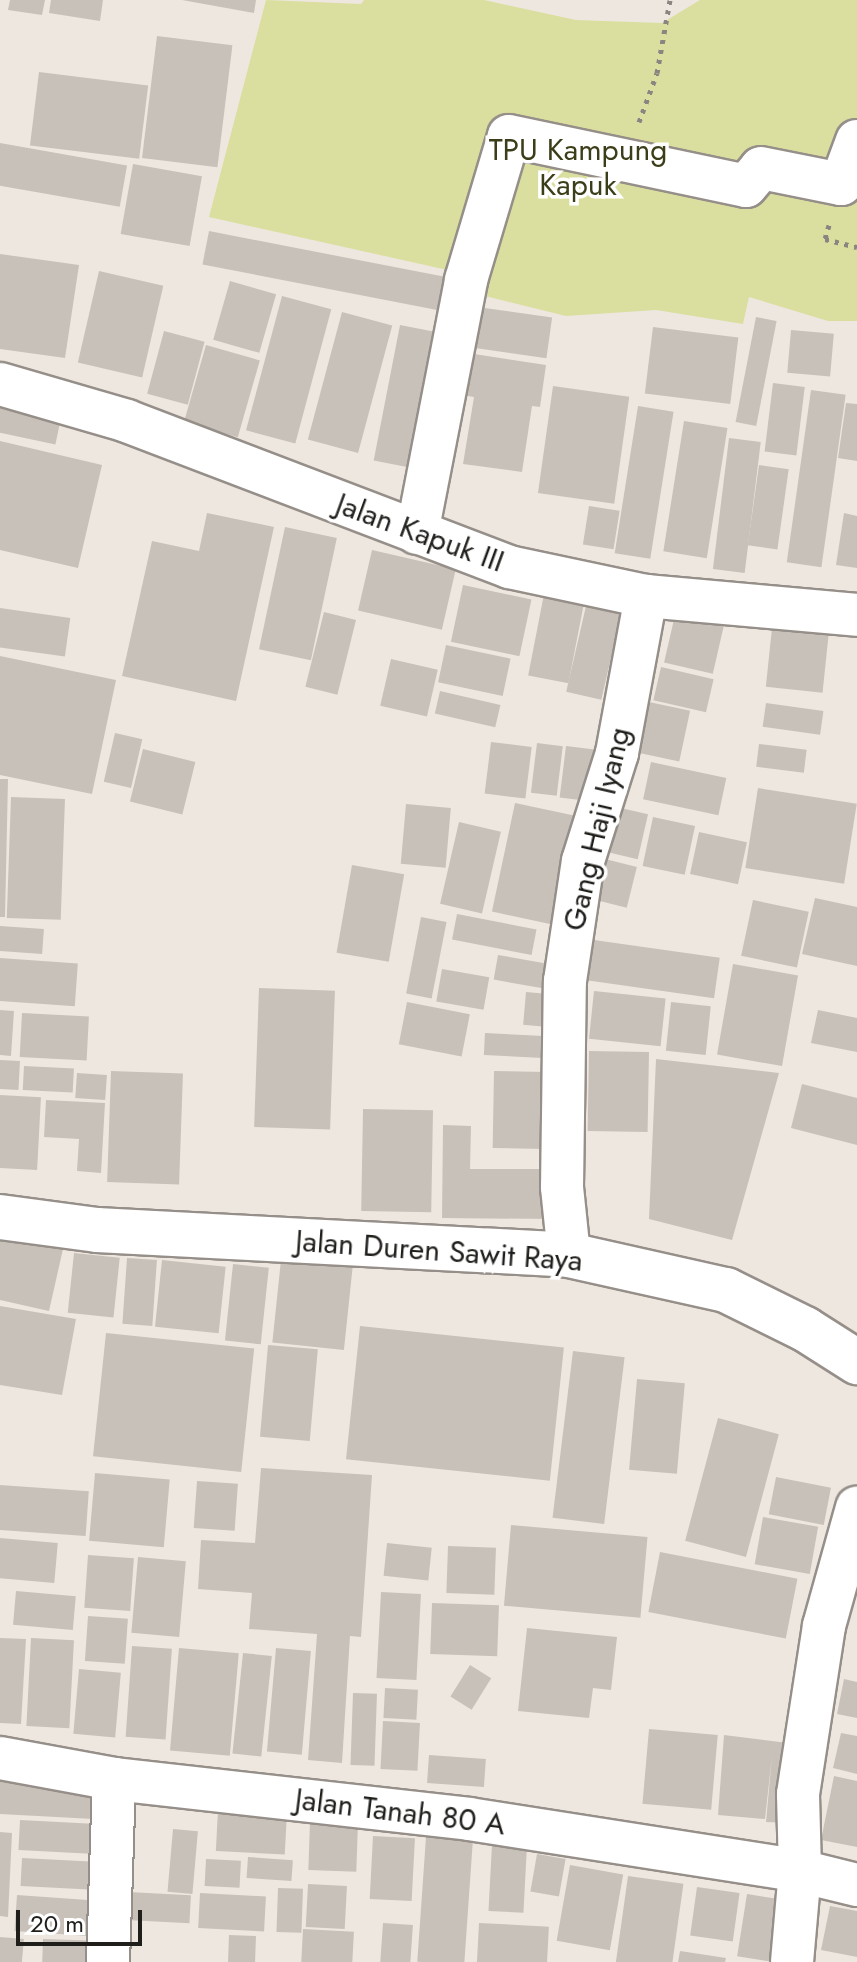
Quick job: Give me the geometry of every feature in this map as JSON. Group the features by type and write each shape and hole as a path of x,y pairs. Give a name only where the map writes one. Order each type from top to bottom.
{"street":[{"path":"417,533 466,280 509,136 746,186 761,168 841,184 857,141"},
{"name":"Jalan Kapuk III","path":"0,384 127,421 509,567 646,596 857,615"},
{"name":"Gang Haji Iyang","path":"569,1255 562,1187 565,981 583,861 617,753 646,596"},
{"name":"Jalan Duren Sawit Raya","path":"0,1217 97,1230 569,1255 726,1290 805,1329 857,1362"},
{"path":"792,1962 800,1871 798,1794 824,1626 857,1508"},
{"name":"Jalan Tanah 80 A","path":"0,1758 114,1779 469,1819 800,1871 857,1885"},
{"path":"108,1962 114,1779"}],"path":[{"path":"625,161 657,73 670,0"}],"green space":[{"name":"TPU Kampung Kapuk","path":"266,0 361,4 364,0 484,0 576,20 662,23 700,0 857,0 857,321 828,321 749,297 743,324 656,310 566,316 473,293 470,275 209,217"}],"building":[{"path":"10,0 45,0 42,15 8,10"},
{"path":"51,0 103,0 100,21 49,13"},
{"path":"182,0 256,0 254,13"},
{"path":"157,36 232,45 217,167 142,158"},
{"path":"39,72 148,85 139,159 30,145"},
{"path":"0,143 127,165 120,207 0,186"},
{"path":"133,164 202,176 190,246 121,234"},
{"path":"209,231 460,280 454,313 203,264"},
{"path":"0,254 79,265 65,358 0,349"},
{"path":"99,271 163,286 142,377 78,363"},
{"path":"230,281 276,294 259,353 213,340"},
{"path":"282,296 331,309 295,443 246,430"},
{"path":"463,305 552,318 546,358 457,346"},
{"path":"342,312 392,325 358,453 308,440"},
{"path":"756,317 777,321 756,426 736,422"},
{"path":"400,325 450,335 424,470 374,460"},
{"path":"653,327 738,337 730,404 645,394"},
{"path":"791,330 834,334 830,377 787,373"},
{"path":"164,331 205,342 188,405 147,394"},
{"path":"206,345 260,360 238,437 184,422"},
{"path":"461,352 546,365 540,407 532,406 522,472 463,464 474,397 455,394"},
{"path":"773,383 805,387 796,455 765,451"},
{"path":"553,386 629,397 614,504 538,493"},
{"path":"811,390 846,395 821,567 787,562"},
{"path":"0,402 62,415 55,444 0,433"},
{"path":"846,403 857,404 857,461 838,458"},
{"path":"638,406 674,412 650,559 615,553"},
{"path":"684,421 727,428 707,558 663,551"},
{"path":"729,438 761,442 745,573 713,569"},
{"path":"0,441 102,465 78,568 0,550"},
{"path":"759,465 789,469 777,549 748,545"},
{"path":"589,506 620,511 614,549 583,545"},
{"path":"207,513 274,527 236,701 122,676 152,541 199,551"},
{"path":"844,513 857,516 857,568 836,565"},
{"path":"285,527 337,538 311,660 259,649"},
{"path":"372,550 456,569 442,630 358,610"},
{"path":"463,585 531,600 519,656 451,642"},
{"path":"544,594 584,602 568,683 528,675"},
{"path":"678,602 727,613 713,674 664,662"},
{"path":"586,606 621,614 601,700 566,692"},
{"path":"0,608 70,618 65,657 0,647"},
{"path":"324,612 356,620 337,695 305,687"},
{"path":"772,628 829,634 823,693 766,687"},
{"path":"446,645 511,659 503,696 438,682"},
{"path":"0,656 116,680 92,794 0,775"},
{"path":"391,659 438,670 427,717 380,706"},
{"path":"661,667 714,679 706,712 653,700"},
{"path":"440,691 500,705 495,727 435,713"},
{"path":"649,702 690,711 679,762 638,753"},
{"path":"766,703 823,711 820,735 763,727"},
{"path":"115,733 142,739 131,788 104,782"},
{"path":"491,742 532,747 525,799 485,794"},
{"path":"537,743 563,746 557,796 531,793"},
{"path":"759,744 807,750 804,773 756,767"},
{"path":"566,746 605,751 598,802 560,798"},
{"path":"143,749 195,762 182,814 130,801"},
{"path":"651,762 726,778 718,815 643,799"},
{"path":"0,779 8,779 5,917 0,917"},
{"path":"758,788 857,804 844,884 745,868"},
{"path":"11,797 65,799 61,920 7,918"},
{"path":"515,803 589,819 566,927 492,912"},
{"path":"406,804 451,808 446,868 401,864"},
{"path":"612,806 648,814 638,859 602,851"},
{"path":"653,817 695,826 685,875 643,866"},
{"path":"459,822 501,832 482,914 440,904"},
{"path":"699,832 747,842 738,884 690,874"},
{"path":"601,858 637,867 627,908 591,899"},
{"path":"352,865 404,874 389,962 337,953"},
{"path":"815,898 857,907 857,966 802,954"},
{"path":"753,900 809,912 797,968 741,956"},
{"path":"457,914 537,929 532,955 452,940"},
{"path":"421,917 447,922 432,999 406,994"},
{"path":"0,926 44,929 42,954 0,951"},
{"path":"594,940 720,958 714,998 588,981"},
{"path":"498,955 563,966 559,991 494,980"},
{"path":"0,958 78,963 75,1006 0,1001"},
{"path":"733,964 798,975 782,1066 717,1055"},
{"path":"442,969 489,977 484,1010 436,1001"},
{"path":"259,988 335,991 330,1130 254,1127"},
{"path":"594,991 666,999 661,1046 589,1039"},
{"path":"526,992 562,995 559,1028 523,1025"},
{"path":"407,1002 470,1014 462,1056 399,1044"},
{"path":"671,1002 711,1006 706,1055 666,1051"},
{"path":"0,1010 14,1011 11,1056 0,1055"},
{"path":"818,1010 857,1018 857,1052 811,1043"},
{"path":"22,1013 89,1017 87,1060 20,1057"},
{"path":"485,1033 559,1037 558,1059 484,1055"},
{"path":"589,1051 649,1052 648,1132 588,1131"},
{"path":"656,1059 779,1073 732,1240 649,1219"},
{"path":"0,1060 20,1061 18,1090 0,1089"},
{"path":"24,1066 74,1069 73,1093 23,1090"},
{"path":"111,1071 183,1074 179,1184 107,1182"},
{"path":"494,1071 546,1072 545,1149 493,1148"},
{"path":"77,1073 107,1075 105,1100 75,1098"},
{"path":"802,1084 857,1098 857,1145 791,1128"},
{"path":"0,1095 41,1097 37,1170 0,1168"},
{"path":"46,1100 105,1103 101,1173 77,1171 79,1139 44,1137"},
{"path":"363,1109 433,1110 431,1212 361,1211"},
{"path":"443,1125 471,1126 470,1169 551,1169 550,1219 442,1218"},
{"path":"0,1235 63,1249 49,1311 0,1300"},
{"path":"74,1253 120,1258 113,1317 68,1313"},
{"path":"127,1258 157,1260 152,1326 122,1324"},
{"path":"162,1260 226,1267 219,1333 155,1327"},
{"path":"281,1260 353,1268 344,1350 272,1343"},
{"path":"233,1264 269,1268 261,1344 225,1341"},
{"path":"0,1306 76,1319 62,1395 0,1385"},
{"path":"360,1326 564,1347 550,1481 346,1459"},
{"path":"106,1333 254,1349 241,1472 93,1456"},
{"path":"268,1345 318,1349 310,1441 260,1437"},
{"path":"573,1351 625,1357 604,1524 553,1518"},
{"path":"637,1379 685,1383 677,1474 629,1470"},
{"path":"718,1418 779,1434 746,1557 685,1541"},
{"path":"261,1468 372,1475 361,1637 350,1636 342,1763 308,1760 317,1634 249,1629 252,1593 198,1589 201,1540 255,1543"},
{"path":"95,1473 170,1480 164,1547 89,1541"},
{"path":"776,1477 831,1488 824,1525 769,1514"},
{"path":"197,1481 238,1484 235,1531 194,1528"},
{"path":"0,1485 89,1491 86,1536 0,1530"},
{"path":"763,1517 818,1527 810,1574 755,1564"},
{"path":"511,1525 647,1537 640,1618 504,1606"},
{"path":"0,1538 58,1543 54,1583 0,1578"},
{"path":"387,1543 432,1548 428,1581 384,1576"},
{"path":"448,1546 496,1548 494,1595 446,1593"},
{"path":"660,1552 797,1579 786,1639 648,1612"},
{"path":"88,1555 134,1558 130,1611 84,1608"},
{"path":"138,1557 186,1561 179,1637 131,1633"},
{"path":"16,1591 76,1596 73,1630 13,1625"},
{"path":"381,1592 421,1594 416,1680 376,1678"},
{"path":"432,1603 499,1605 497,1656 430,1654"},
{"path":"88,1616 128,1619 125,1664 85,1661"},
{"path":"527,1628 617,1637 611,1690 593,1688 589,1718 518,1711"},
{"path":"0,1638 26,1639 21,1724 0,1723"},
{"path":"31,1638 74,1640 69,1728 26,1726"},
{"path":"132,1646 172,1649 166,1740 126,1737"},
{"path":"179,1648 239,1653 230,1756 170,1751"},
{"path":"276,1648 311,1651 302,1755 267,1752"},
{"path":"243,1653 272,1656 261,1756 232,1753"},
{"path":"470,1665 491,1678 472,1710 450,1696"},
{"path":"79,1669 121,1673 115,1737 73,1734"},
{"path":"844,1679 857,1682 857,1718 837,1714"},
{"path":"385,1688 418,1690 416,1720 383,1718"},
{"path":"353,1693 377,1694 374,1766 350,1765"},
{"path":"383,1721 420,1723 417,1771 380,1769"},
{"path":"649,1729 718,1735 711,1810 642,1804"},
{"path":"841,1733 857,1736 857,1774 833,1768"},
{"path":"724,1735 795,1744 789,1823 766,1822 772,1756 765,1819 718,1815"},
{"path":"429,1755 486,1759 484,1787 427,1783"},
{"path":"834,1776 857,1781 857,1847 821,1840"},
{"path":"0,1777 100,1782 98,1819 0,1814"},
{"path":"218,1810 287,1814 285,1855 216,1851"},
{"path":"20,1820 97,1824 95,1854 18,1850"},
{"path":"310,1822 358,1824 356,1872 308,1870"},
{"path":"173,1829 198,1831 192,1894 168,1892"},
{"path":"0,1832 12,1833 8,1917 0,1916"},
{"path":"373,1836 415,1838 412,1901 370,1899"},
{"path":"426,1837 473,1840 464,1962 417,1962"},
{"path":"492,1844 527,1846 523,1913 488,1911"},
{"path":"537,1854 566,1859 559,1896 530,1891"},
{"path":"248,1857 293,1860 291,1881 247,1878"},
{"path":"22,1858 95,1862 93,1890 21,1886"},
{"path":"206,1859 241,1861 240,1888 205,1886"},
{"path":"570,1865 623,1874 610,1950 557,1941"},
{"path":"628,1876 683,1884 672,1962 616,1962"},
{"path":"308,1884 347,1886 345,1929 306,1927"},
{"path":"697,1887 740,1893 733,1942 690,1936"},
{"path":"278,1888 303,1889 301,1933 276,1932"},
{"path":"128,1892 191,1895 189,1923 127,1920"},
{"path":"200,1893 266,1896 264,1931 198,1928"},
{"path":"747,1894 786,1900 776,1962 737,1956"},
{"path":"17,1895 95,1900 92,1936 14,1931"},
{"path":"830,1906 857,1911 857,1957 821,1950"},
{"path":"383,1923 413,1925 410,1962 380,1962"},
{"path":"479,1923 549,1927 547,1962 477,1962"},
{"path":"303,1929 354,1932 352,1962 301,1962"},
{"path":"229,1935 256,1936 255,1962 228,1962"},
{"path":"0,1937 24,1939 22,1962 0,1962"},
{"path":"43,1939 89,1941 88,1962 42,1962"},
{"path":"680,1951 726,1958 725,1962 678,1962"}]}
